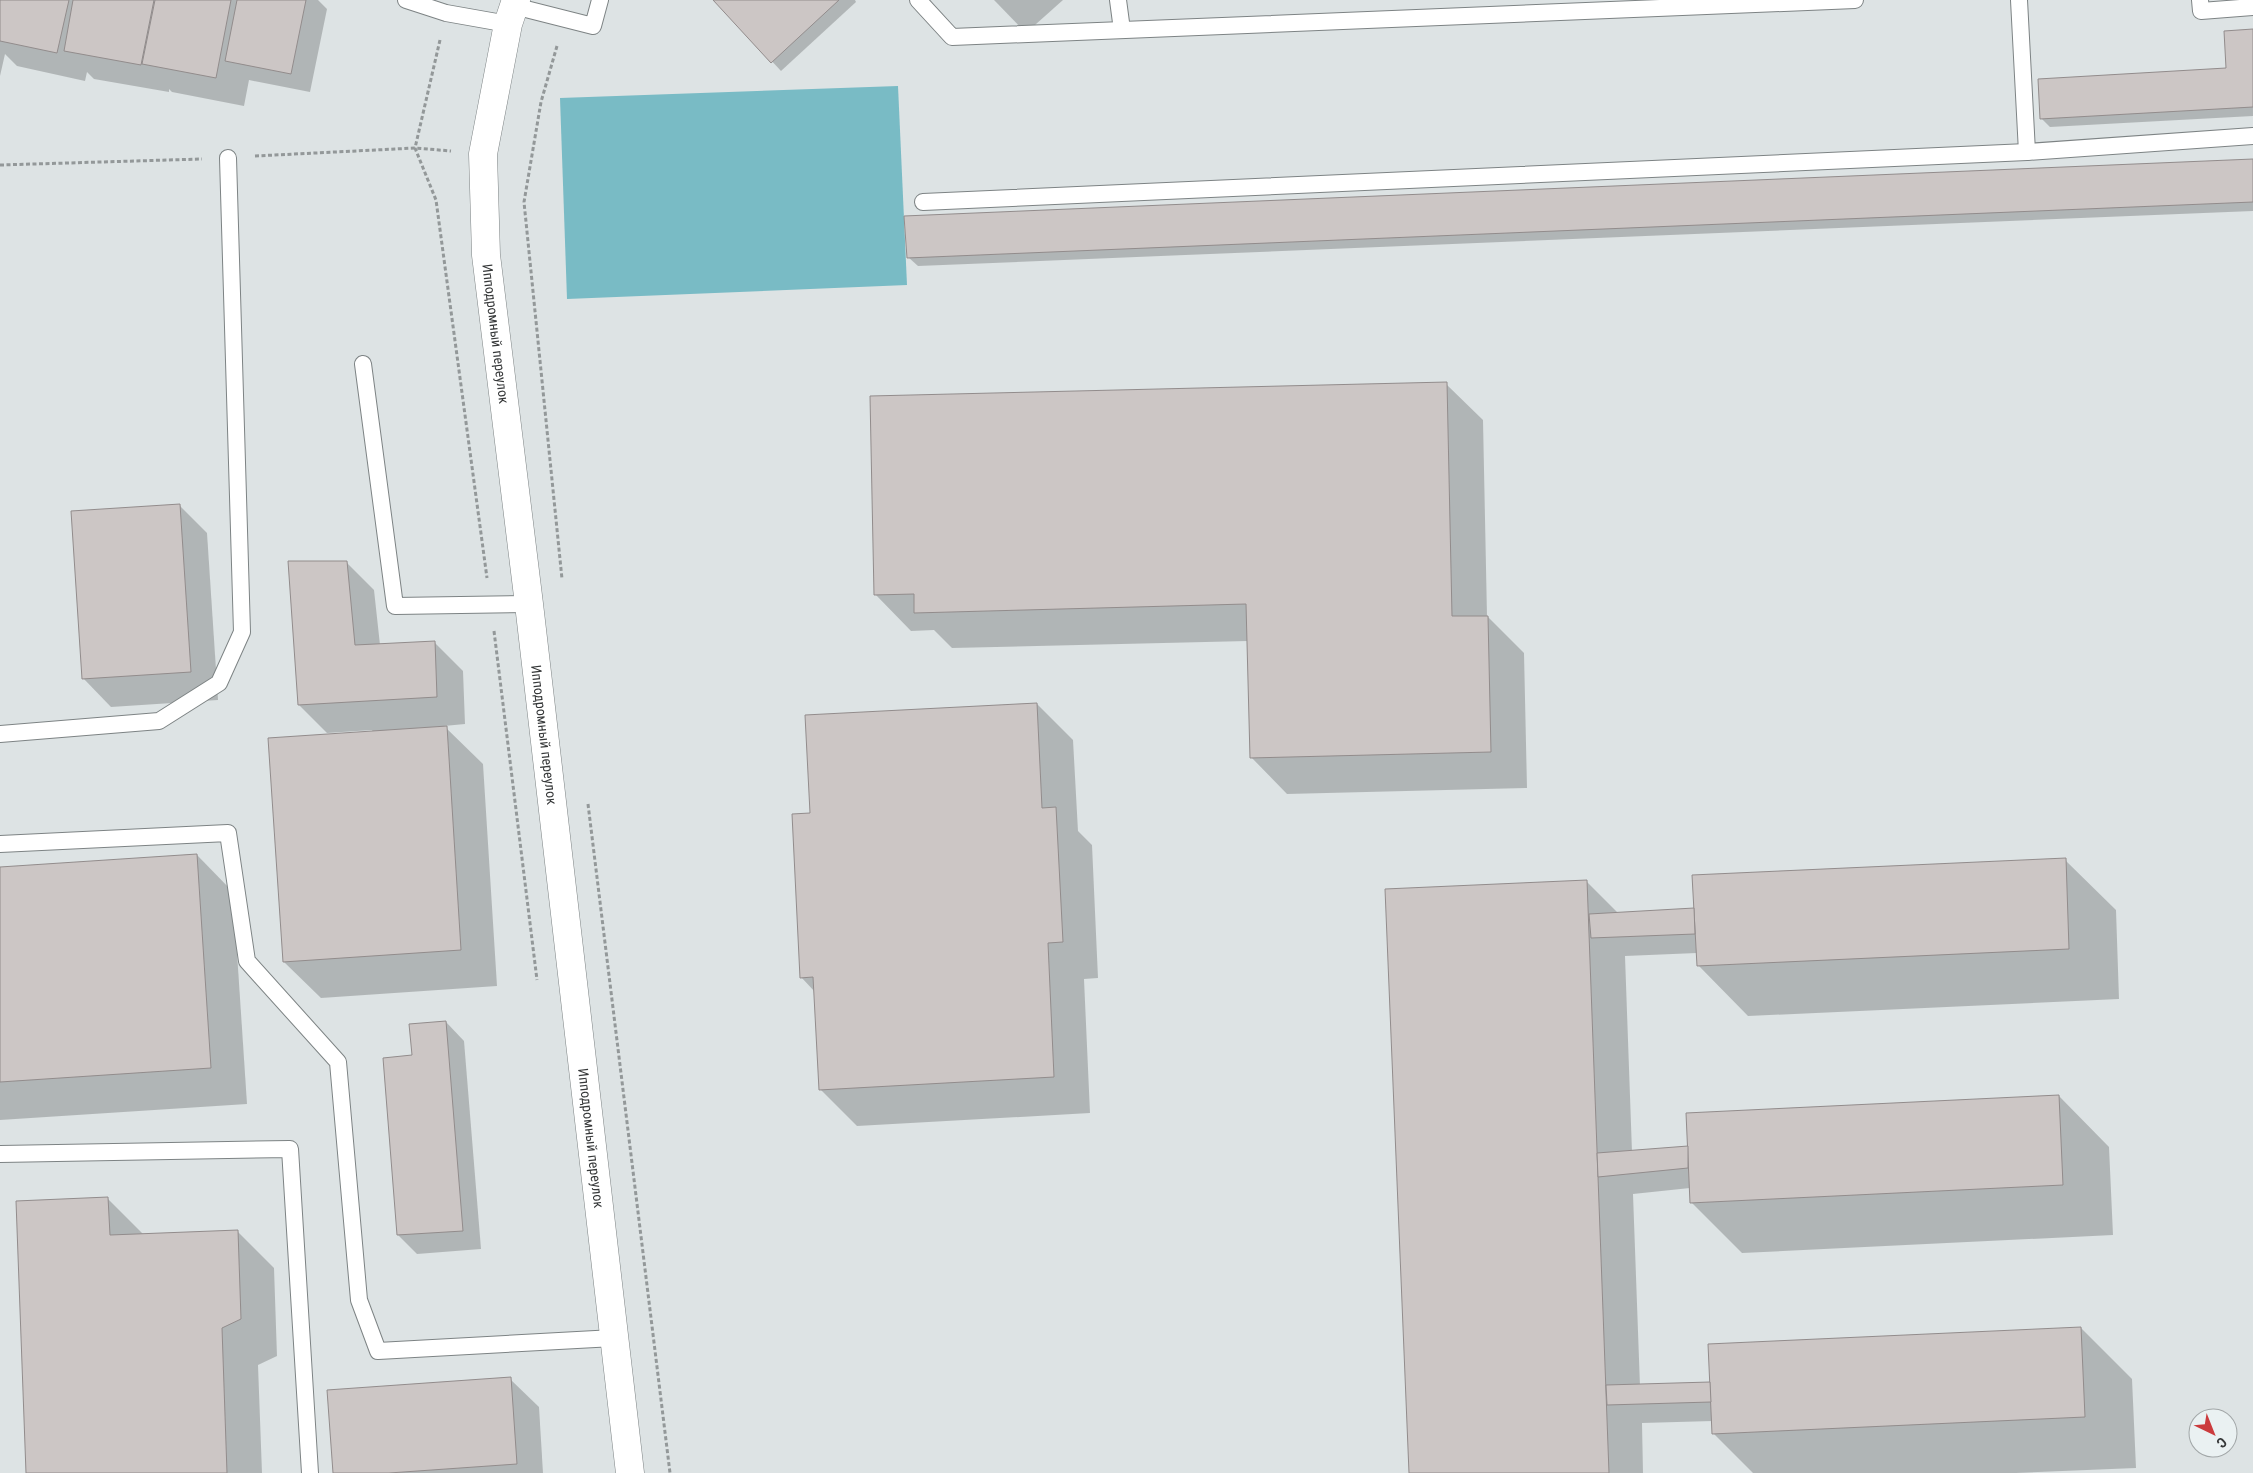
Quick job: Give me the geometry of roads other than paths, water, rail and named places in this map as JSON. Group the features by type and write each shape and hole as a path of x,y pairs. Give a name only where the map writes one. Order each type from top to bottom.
{"street":[{"name":"Ипподромный переулок","path":"513,10 483,154 486,255 529,604 630,1473"}],"lane":[{"path":"406,0 446,13 513,10 566,18 593,26 600,0"},
{"path":"918,0 952,37 1731,3 1855,0"},
{"path":"1118,0 1122,30"},
{"path":"2019,0 2027,152"},
{"path":"2200,0 2201,11 2253,7"},
{"path":"923,202 2027,152 2253,136"},
{"path":"0,734 159,721 219,683 242,632 228,158"},
{"path":"363,364 394,606 529,604"},
{"path":"0,844 228,833 246,961 338,1062 359,1300 378,1352 614,1338"},
{"path":"0,1154 290,1149 310,1473"}]}
